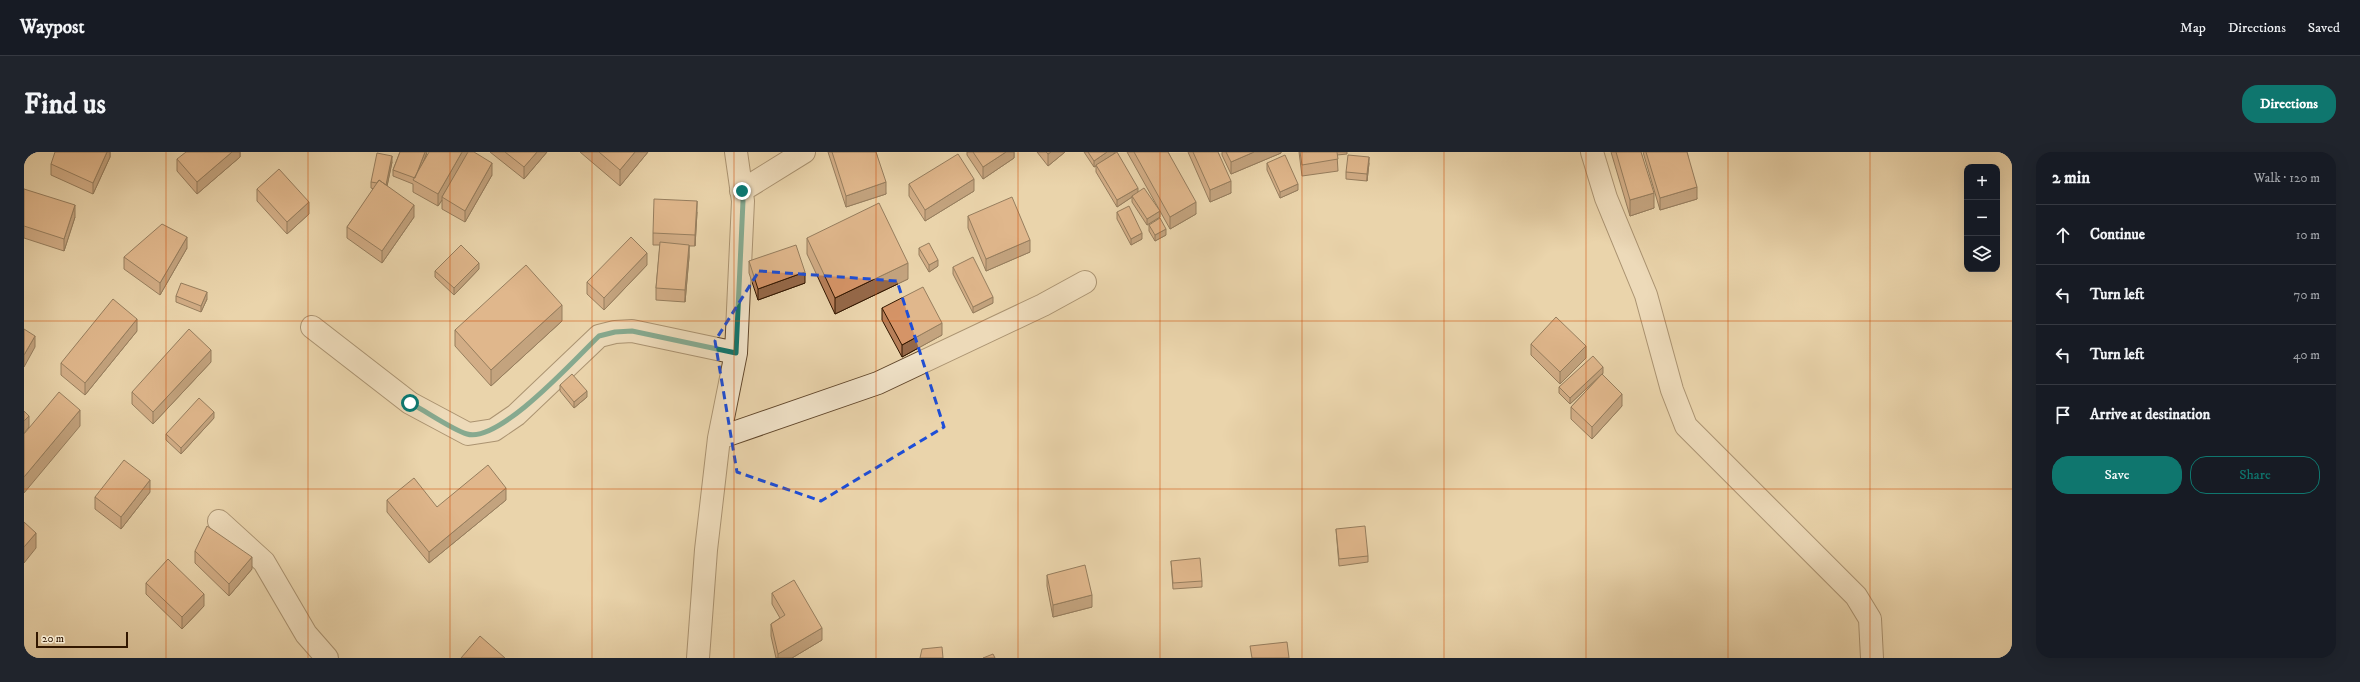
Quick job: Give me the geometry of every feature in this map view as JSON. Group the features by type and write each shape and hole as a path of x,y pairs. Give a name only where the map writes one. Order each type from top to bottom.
{"street":[{"path":"698,658 706,550 719,438 736,353 743,201 736,152"},
{"path":"742,191 804,152"},
{"path":"1592,152 1606,198 1646,295 1672,390 1686,426 1856,596 1870,619 1872,658"},
{"path":"719,438 878,383 1043,305 1084,282"},
{"path":"312,327 410,403 468,434 494,430 516,415 599,336 615,332 632,331 736,353"},
{"path":"219,521 264,562 306,634 327,658"}],"highlighted area":[{"path":"759,271 897,281 944,427 821,501 737,472 715,341"}],"building":[{"path":"55,152 107,152 93,183 51,164"},
{"path":"186,152 232,152 197,182 177,159"},
{"path":"400,152 425,152 415,178 393,170"},
{"path":"429,152 462,152 438,194 413,180"},
{"path":"468,152 474,152 492,163 465,211 442,197"},
{"path":"505,152 537,152 524,167"},
{"path":"599,152 635,152 620,170"},
{"path":"832,152 876,152 886,182 846,196"},
{"path":"973,152 1006,152 983,167"},
{"path":"1088,152 1107,152 1094,161"},
{"path":"1117,152 1138,188 1117,200 1096,165"},
{"path":"1134,152 1168,152 1196,202 1170,217"},
{"path":"1193,152 1218,152 1231,181 1210,190"},
{"path":"1226,152 1254,152 1231,162"},
{"path":"1300,152 1337,152 1338,159 1302,165"},
{"path":"1616,152 1641,152 1654,193 1630,200"},
{"path":"1646,152 1687,152 1697,187 1660,198"},
{"path":"377,153 392,156 386,185 379,180 377,183 371,182"},
{"path":"958,154 974,179 925,210 909,184"},
{"path":"1285,155 1298,184 1280,192 1267,163"},
{"path":"1348,155 1369,157 1367,174 1346,172"},
{"path":"279,169 309,202 287,222 257,189"},
{"path":"379,180 414,205 382,251 347,227"},
{"path":"1144,188 1160,211 1147,219 1132,196"},
{"path":"24,189 75,205 64,239 24,226"},
{"path":"1012,197 1030,240 986,259 968,216"},
{"path":"654,199 697,201 695,235 653,233"},
{"path":"879,203 908,263 835,298 807,238"},
{"path":"1129,206 1142,233 1131,239 1117,212"},
{"path":"1160,218 1166,229 1155,235 1149,225"},
{"path":"162,224 187,237 160,283 124,257"},
{"path":"631,237 647,253 604,298 587,282"},
{"path":"660,242 689,245 685,290 656,288"},
{"path":"929,243 938,260 929,265 919,248"},
{"path":"461,245 479,263 454,288 435,271"},
{"path":"796,245 805,272 758,289 749,261"},
{"path":"973,257 993,297 973,307 953,267"},
{"path":"526,265 562,305 491,370 455,330"},
{"path":"181,283 207,292 201,306 176,296"},
{"path":"923,287 942,323 902,345 882,308"},
{"path":"113,299 137,319 85,383 61,363"},
{"path":"1556,317 1586,346 1560,372 1531,344"},
{"path":"24,329 35,336 24,355"},
{"path":"189,329 211,350 153,412 132,392"},
{"path":"1593,356 1603,367 1570,398 1559,387"},
{"path":"572,374 587,391 574,402 560,385"},
{"path":"1602,374 1622,394 1592,427 1571,407"},
{"path":"59,392 80,410 24,477 24,434"},
{"path":"199,398 214,412 181,448 166,434"},
{"path":"24,411 29,416 24,421"},
{"path":"124,460 150,480 121,517 95,497"},
{"path":"488,465 506,488 429,552 387,500 414,478 437,507"},
{"path":"24,522 36,533 24,547"},
{"path":"207,526 252,557 229,584 195,551"},
{"path":"1365,526 1368,556 1339,559 1336,529"},
{"path":"1200,558 1202,581 1173,583 1171,561"},
{"path":"168,559 204,594 182,617 146,583"},
{"path":"1085,565 1092,595 1053,605 1047,575"},
{"path":"794,580 822,628 778,654 771,624 785,615 772,593"},
{"path":"480,636 505,658 461,658"},
{"path":"1287,642 1289,658 1252,658 1250,646"},
{"path":"942,647 943,658 920,658 922,649"},
{"path":"993,654 995,658 983,658"}],"route":[{"path":"410,403 468,434 494,430 516,415 599,336 615,332 632,331 736,353 743,201 742,191"}]}
